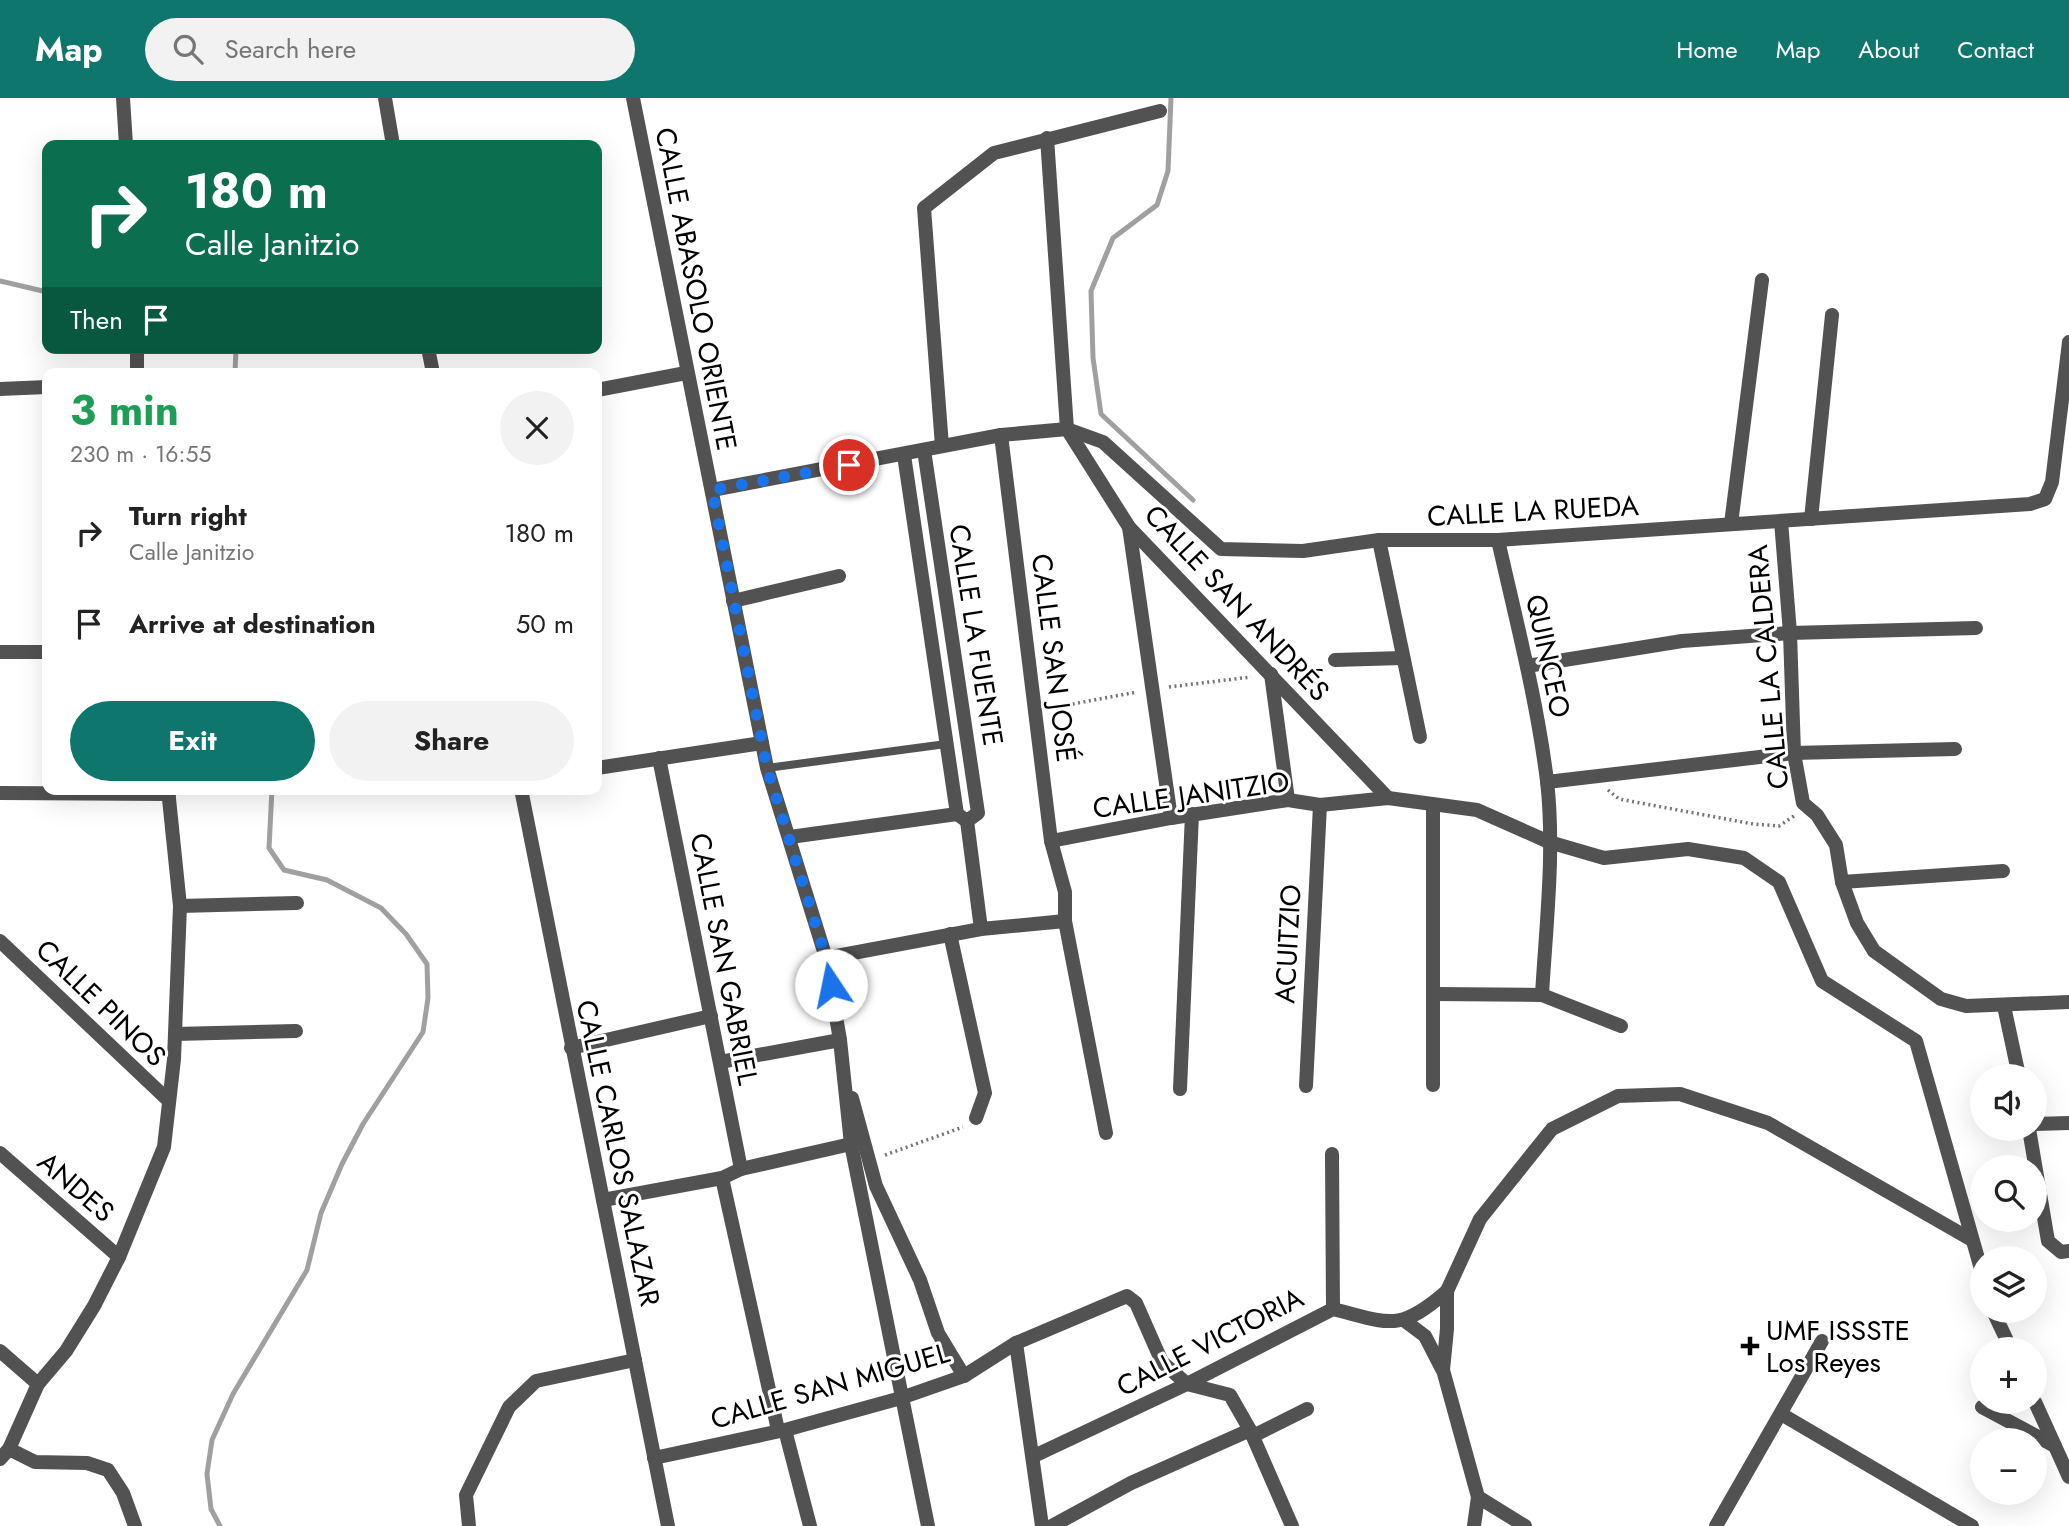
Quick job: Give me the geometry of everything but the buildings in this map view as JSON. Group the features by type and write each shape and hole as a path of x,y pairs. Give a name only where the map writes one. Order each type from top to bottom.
{"street":[{"path":"123,98 126,140"},
{"path":"385,98 392,140"},
{"name":"CALLE ABASOLO ORIENTE","path":"632,98 767,768 826,958 843,1066"},
{"path":"942,446 924,208 994,153 1160,111"},
{"path":"712,490 1001,435 1067,429 1047,138"},
{"path":"1731,524 1762,280"},
{"path":"1811,519 1832,316"},
{"path":"2066,386 2069,341"},
{"path":"602,389 686,373"},
{"name":"CALLE LA RUEDA","path":"1067,429 1102,442 1221,549 1303,551 1379,540 1498,540 2030,504 2045,499 2052,482 2066,386"},
{"path":"0,389 42,387"},
{"name":"CALLE SAN ANDRÉS","path":"1067,429 1129,527 1388,798"},
{"name":"CALLE SAN JOSÉ","path":"1001,435 1051,841 1065,892 1065,921 1106,1133"},
{"name":"CALLE LA FUENTE","path":"924,450 978,813 962,817"},
{"name":"CALLE LA FUENTE","path":"904,455 946,744 962,817 981,929"},
{"name":"CALLE LA CALDERA","path":"1781,521 1790,633 1794,753 1803,803 1817,815 1836,845 1842,881 1857,923 1874,951 1941,999 1966,1006 2069,1002"},
{"path":"1129,527 1171,818"},
{"path":"1379,540 1420,737"},
{"name":"QUINCEO","path":"1498,540 1527,666 1547,782 1549,842 1542,995"},
{"path":"733,601 839,576"},
{"path":"1527,666 1682,641 1790,633 1976,628"},
{"path":"932,642 952,639"},
{"path":"0,652 42,652"},
{"path":"1335,660 1402,658"},
{"path":"1271,674 1288,800"},
{"path":"602,767 762,743"},
{"path":"1547,782 1794,753 1955,749"},
{"name":"CALLE SAN GABRIEL","path":"659,758 741,1169"},
{"path":"0,793 42,793"},
{"path":"135,1526 123,1493 108,1470 87,1463 36,1462 3,1453 38,1384 66,1351 119,1257 164,1147 175,1034 180,906 169,795"},
{"name":"CALLE CARLOS SALAZAR","path":"522,795 570,1048 668,1526"},
{"name":"CALLE JANITZIO","path":"1051,841 1192,814 1288,800 1320,805 1388,798 1477,810 1549,842 1604,858 1688,849 1744,858 1779,881 1822,981 1916,1041 1974,1246"},
{"name":"ACUITZIO","path":"1306,1086 1320,805"},
{"path":"1433,806 1433,1085"},
{"path":"1180,1089 1192,814"},
{"path":"790,837 962,817"},
{"path":"1842,881 2003,871"},
{"path":"180,906 297,903"},
{"path":"826,958 981,929 1065,921"},
{"path":"950,934 985,1093 976,1118"},
{"name":"CALLE PINOS","path":"0,941 169,1101"},
{"path":"1433,994 1542,995 1621,1026"},
{"path":"2004,1006 2016,1064"},
{"path":"570,1048 710,1016"},
{"path":"175,1034 296,1031"},
{"path":"720,1062 840,1040"},
{"path":"843,1066 850,1144 928,1526"},
{"path":"843,1066 876,1186 920,1280 938,1333 964,1376"},
{"path":"1443,1370 1447,1291 1480,1219 1552,1129 1618,1096 1680,1094 1768,1122 1972,1240"},
{"path":"2047,1124 2069,1123"},
{"path":"2031,1141 2048,1241 2053,1248 2069,1251"},
{"path":"603,1200 722,1178 741,1169 850,1144"},
{"name":"ANDES","path":"0,1153 119,1257"},
{"path":"1332,1154 1332,1309"},
{"path":"722,1178 781,1430 810,1526"},
{"path":"1447,1291 1427,1308 1405,1321 1425,1336 1443,1370 1478,1497 1474,1526"},
{"name":"CALLE SAN MIGUEL","path":"654,1458 781,1430 901,1398 964,1376 1016,1343 1127,1296 1136,1303 1162,1362 1186,1384"},
{"name":"CALLE VICTORIA","path":"1034,1455 1186,1384 1332,1309 1389,1323 1405,1321"},
{"path":"1716,1526 1822,1341"},
{"path":"1016,1343 1042,1526"},
{"path":"0,1351 38,1384"},
{"path":"469,1526 466,1495 509,1407 536,1381 635,1360"},
{"path":"1186,1384 1230,1395 1252,1433 1292,1526"},
{"path":"1052,1526 1131,1483 1307,1409"},
{"path":"1781,1414 1972,1526"},
{"path":"1995,1414 2055,1446"},
{"path":"2040,1414 2069,1477"},
{"path":"1478,1497 1525,1526"}],"lane":[{"path":"767,768 946,744"}],"path":[{"path":"1594,778 1619,799 1753,824 1779,826 1793,818 1803,803"},
{"path":"870,1160 955,1132 976,1118"}],"waterway":[{"path":"1171,98 1168,171 1157,205 1113,238 1091,291 1093,358 1101,414 1193,500"},
{"path":"0,281 42,291"},
{"path":"235,368 236,354"},
{"path":"220,1526 211,1509 207,1474 212,1440 233,1394 307,1270 321,1213 342,1164 363,1124 423,1032 428,998 427,964 406,934 381,908 327,880 284,870 269,848 272,795"}],"place":[{"name":"UMF ISSSTE Los Reyes","path":"1750,1346"}],"route":[{"path":"831,985 826,958 767,768 712,490 849,465"}]}
